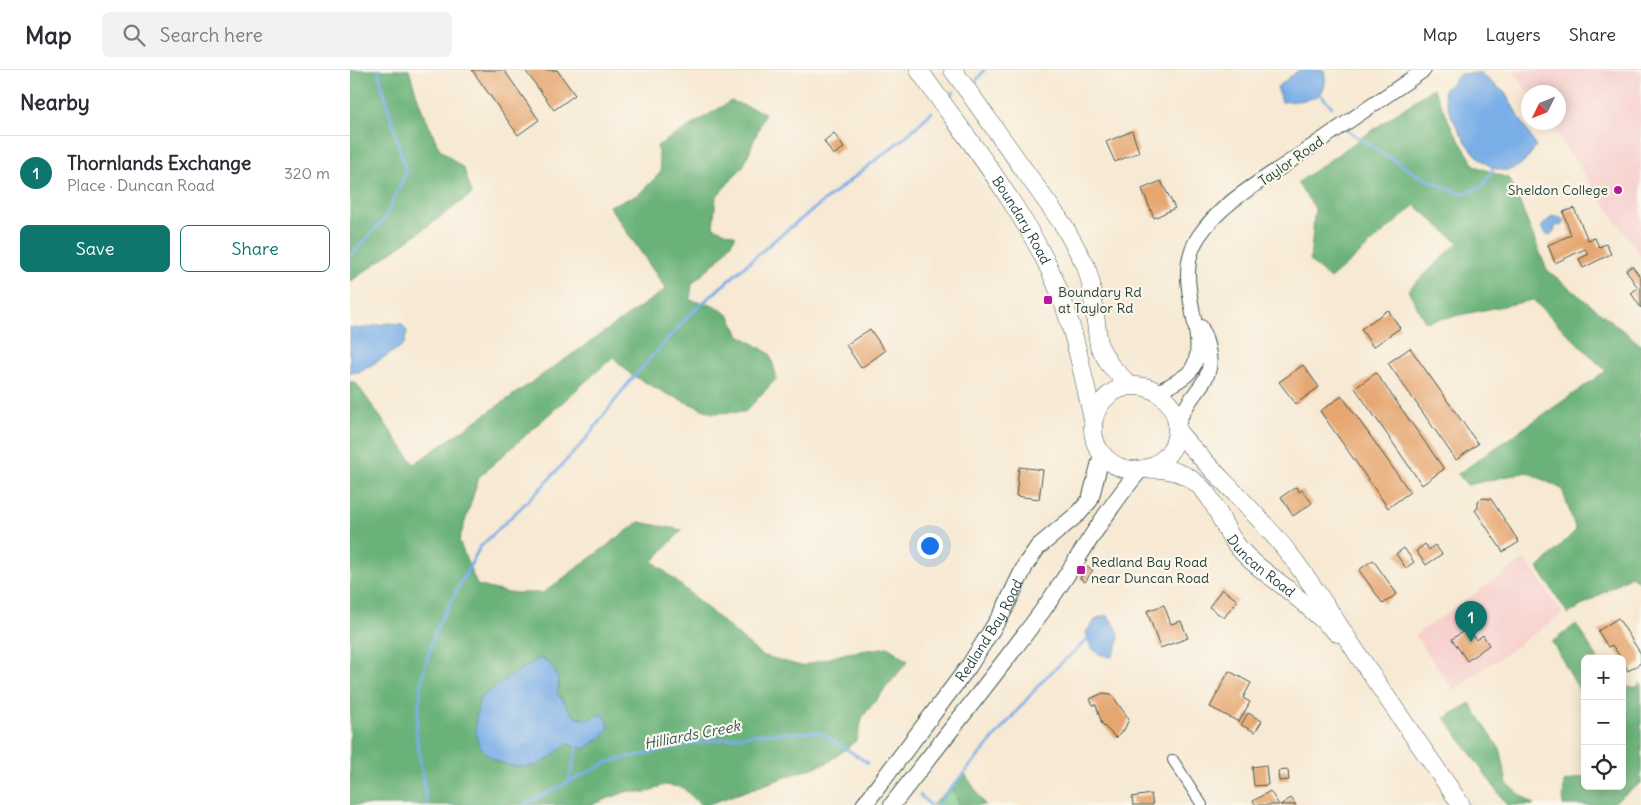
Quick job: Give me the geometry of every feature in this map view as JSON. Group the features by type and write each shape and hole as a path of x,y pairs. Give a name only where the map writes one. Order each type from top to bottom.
{"highway":[{"name":"Boundary Road","path":"919,70 1015,207 1046,261 1068,319 1079,355 1093,420"},
{"path":"953,70 1055,212 1077,247 1091,284 1099,346 1110,365 1130,386"},
{"path":"1130,386 1149,388 1158,392 1174,411 1178,428 1175,444 1168,455 1159,463 1144,469 1119,467 1102,454 1093,432 1093,420 1106,397 1120,388 1130,386"},
{"name":"Duncan Road","path":"1178,428 1201,460 1250,508 1289,553 1326,604 1372,676 1461,805"},
{"name":"Duncan Road","path":"1144,469 1162,468 1182,474 1195,481 1211,498 1238,548 1342,637 1372,676"}],"main road":[{"name":"Redland Bay Road","path":"864,805 969,666 1003,612 1026,564 1038,547 1080,512 1090,500 1102,454"},
{"name":"Redland Bay Road","path":"892,805 999,670 1062,584 1119,495 1144,469"}],"street":[{"name":"Taylor Road","path":"1158,392 1191,370 1197,358 1198,344 1187,276 1191,254 1197,238 1208,224 1225,207 1424,70"},
{"name":"Taylor Road","path":"1178,428 1183,409 1204,382 1211,362 1209,348 1196,314 1187,276"},
{"path":"1173,760 1202,805"}],"shaded area":[{"name":"Sheldon College","path":"1513,70 1641,70 1641,257 1554,130 1566,130 1566,85 1523,85"},
{"path":"1525,559 1563,614 1453,690 1415,635"}],"green space":[{"path":"350,70 409,70 420,105 439,148 464,169 472,194 350,282"},
{"path":"1433,88 1453,130 1475,166 1510,179 1547,270 1641,345 1641,583 1631,576 1568,614 1538,568 1576,530 1562,489 1527,472 1467,485 1458,474 1606,371 1533,300 1425,322 1408,290 1458,243 1415,205 1330,279 1310,261 1315,208 1297,183"},
{"path":"731,101 765,113 744,165 716,197 713,227 736,236 723,255 692,284 690,300 715,306 730,316 738,334 770,354 777,378 745,412 712,413 667,394 630,374 613,357 479,477 459,541 477,585 508,593 543,593 639,522 682,530 653,561 761,655 801,666 847,653 888,647 908,661 863,716 856,741 829,762 706,805 701,805 682,787 664,785 645,793 628,791 591,805 350,805 350,381 356,383 414,464 666,289 609,206 638,195 661,172 657,146","holes":["560,684 557,693 574,716 586,720 601,714 607,719 609,728 585,749 567,744 532,766 516,766 492,760"]},
{"path":"1576,624 1595,655 1581,655 1581,693 1552,642"},
{"path":"1641,682 1641,783 1610,805 1563,805 1564,782 1581,777 1581,790 1626,790 1626,687 1637,687"},
{"path":"1470,703 1501,751 1507,784 1534,805 1507,805 1445,718"},
{"path":"964,772 985,805 959,805 952,786"},
{"path":"952,786 959,805 932,805"}],"water":[{"path":"1299,70 1324,70 1324,88 1315,97 1300,101 1282,102 1277,87"},
{"path":"1480,73 1505,93 1521,120 1521,130 1527,130 1536,146 1522,164 1507,170 1493,167 1479,158 1467,143 1456,125 1443,91 1460,74"},
{"path":"1552,216 1557,216 1565,221 1561,226 1556,225 1554,231 1547,235 1541,227"},
{"path":"388,323 402,324 407,331 404,345 360,372 350,373 350,327 359,329"},
{"path":"1107,615 1116,626 1119,635 1118,645 1112,657 1097,653 1091,647 1086,632 1097,618"},
{"path":"541,658 553,668 558,683 557,693 574,716 586,720 601,714 607,719 609,728 604,735 585,749 567,744 548,759 535,766 520,767 505,764 485,753 480,746 477,738 476,719 480,698 509,677"}],"building":[{"path":"472,70 504,70 539,120 518,135"},
{"path":"525,70 557,70 575,95 554,110"},
{"path":"1132,131 1139,152 1115,162 1106,142"},
{"path":"834,133 844,148 833,155 824,141"},
{"path":"1161,181 1175,208 1154,218 1142,189"},
{"path":"1574,208 1588,240 1595,238 1599,247 1606,244 1611,254 1583,268 1579,259 1589,254 1585,249 1555,263 1548,245 1571,235 1563,212"},
{"path":"1632,266 1641,278 1641,308 1631,293 1638,288 1626,270"},
{"path":"1388,310 1400,328 1373,347 1361,329"},
{"path":"870,329 885,351 861,368 846,345"},
{"path":"1410,348 1478,444 1456,460 1388,363"},
{"path":"1303,365 1319,387 1296,404 1279,382"},
{"path":"1376,373 1444,469 1422,485 1355,388"},
{"path":"1342,396 1410,492 1388,508 1320,411"},
{"path":"1019,467 1043,470 1039,499 1016,496"},
{"path":"1296,487 1299,492 1302,490 1312,503 1293,516 1281,497"},
{"path":"1483,498 1491,499 1519,542 1503,552 1475,510 1478,508 1478,501"},
{"path":"1425,544 1429,550 1435,545 1442,554 1426,565 1416,551"},
{"path":"1404,548 1414,562 1406,568 1396,554"},
{"path":"1373,560 1397,594 1383,604 1359,570"},
{"path":"1087,566 1093,570 1085,582 1080,578"},
{"path":"1222,589 1237,600 1224,618 1209,607"},
{"path":"1164,605 1171,624 1181,621 1188,638 1160,648 1147,611"},
{"path":"1618,618 1641,654 1641,663 1628,671 1626,655 1619,655 1612,645 1608,647 1598,631"},
{"path":"1468,628 1476,640 1483,635 1489,645 1467,661 1452,639"},
{"path":"1229,671 1251,683 1243,698 1250,702 1239,722 1210,707"},
{"path":"1103,693 1111,694 1129,719 1124,730 1116,738 1102,724 1096,705 1093,705 1090,699"},
{"path":"1248,713 1262,721 1255,732 1241,725"},
{"path":"1266,765 1268,785 1254,786 1252,767"},
{"path":"1288,770 1289,780 1279,781 1278,771"},
{"path":"1270,791 1279,805 1256,805 1253,801"},
{"path":"1151,794 1153,805 1133,805 1132,797"},
{"path":"1291,798 1296,805 1280,805"}],"waterway":[{"path":"350,257 385,218 406,172 378,70"},
{"path":"975,83 984,70"},
{"path":"1317,91 1332,107"},
{"path":"947,99 954,92"},
{"path":"427,805 416,733 422,678 435,631 480,547 538,491 586,439 629,382 689,315 777,238 905,137 932,112"},
{"path":"1347,130 1419,176 1462,194 1482,187 1493,169"},
{"path":"937,805 1044,679 1088,639"},
{"name":"Hilliards Creek","path":"523,805 608,762 696,743 758,734 820,732 868,763"},
{"path":"569,782 577,746"},
{"name":"Hilliards Creek","path":"920,795 930,805"}],"place":[{"name":"Sheldon College","path":"1618,190"},
{"name":"Boundary Rd at Taylor Rd","path":"1048,300"},
{"name":"Redland Bay Road near Duncan Road","path":"1081,570"},
{"name":"Thornlands Exchange","path":"1471,642"}]}
